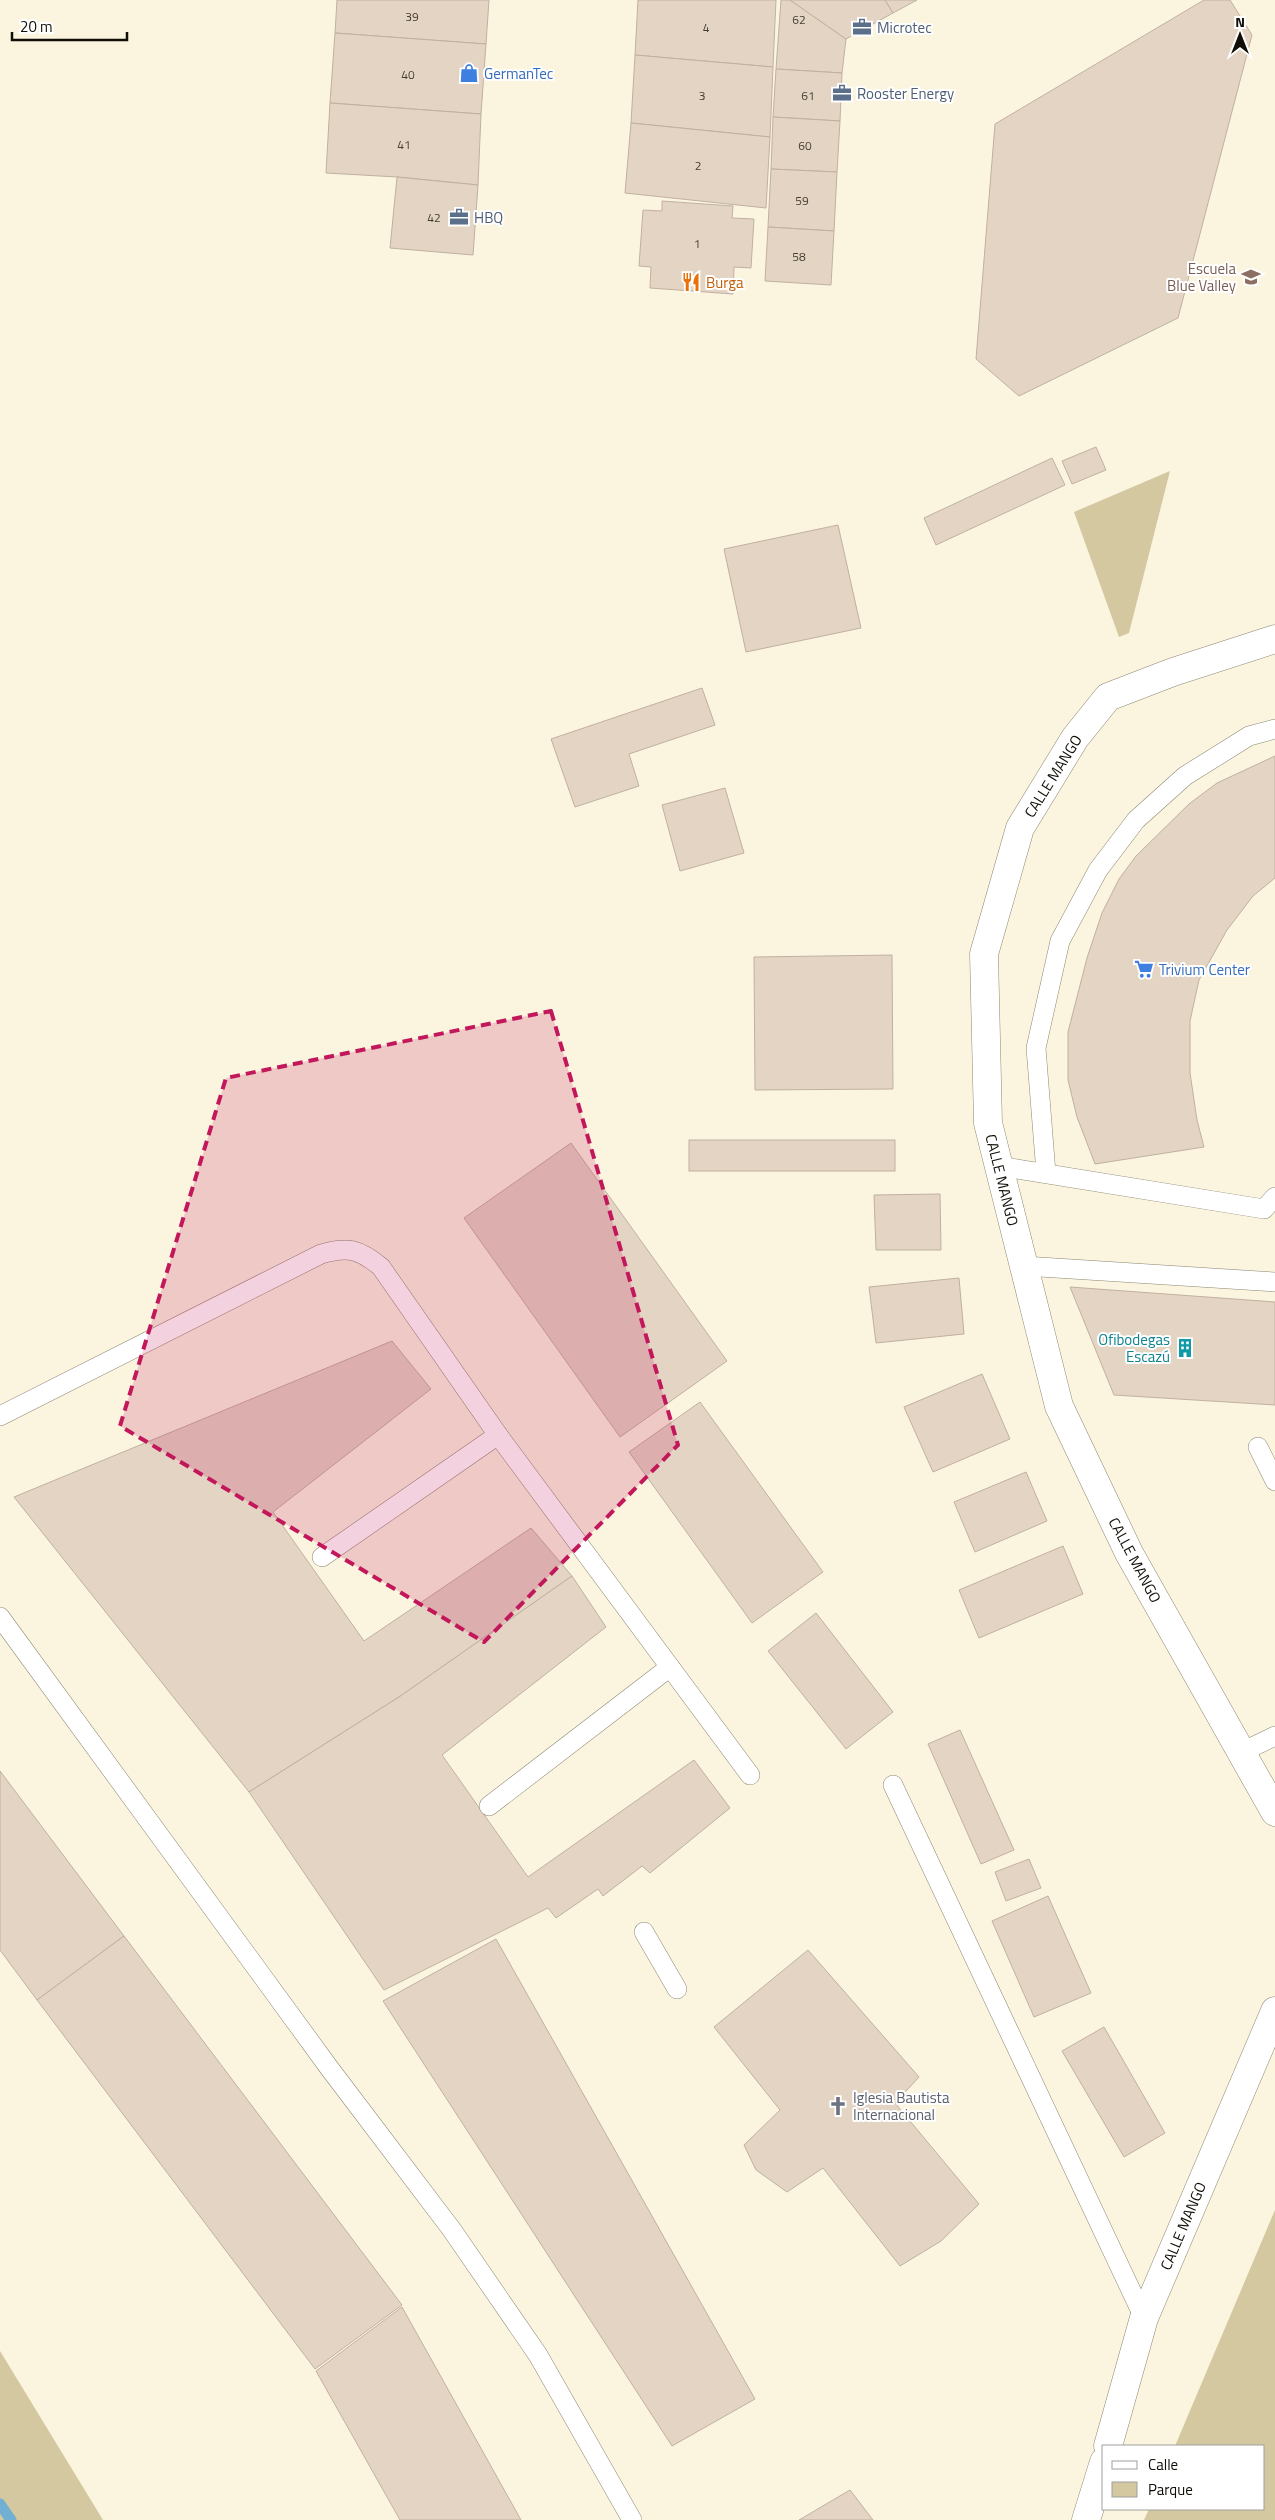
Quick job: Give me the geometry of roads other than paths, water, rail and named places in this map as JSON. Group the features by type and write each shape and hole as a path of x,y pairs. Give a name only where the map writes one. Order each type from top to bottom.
{"street":[{"name":"CALLE MANGO","path":"1275,639 1174,672 1108,697 1075,738 1020,828 984,954 988,1123 1059,1406 1129,1553 1240,1753 1275,1812"},
{"name":"CALLE MANGO","path":"1108,2445 1144,2318 1275,2011"},
{"path":"1087,2519 1102,2469"}],"lane":[{"path":"1046,1173 1036,1048 1060,941 1098,870 1136,820 1185,776 1249,736 1275,729"},
{"path":"998,1166 1264,1209 1275,1197"},
{"path":"0,1416 321,1254 340,1248 357,1250 381,1267 498,1435 750,1775"},
{"path":"1024,1266 1275,1282"},
{"path":"322,1557 498,1435"},
{"path":"1258,1447 1275,1481"},
{"path":"0,1617 324,2061 452,2230 538,2355 632,2520"},
{"path":"489,1806 670,1667"},
{"path":"1240,1753 1275,1736"},
{"path":"893,1785 1144,2318"},
{"path":"644,1932 677,1989"}],"waterway":[{"path":"0,2504 11,2520"}],"place":[{"name":"Microtec","path":"862,27"},
{"name":"GermanTec","path":"469,73"},
{"name":"Rooster Energy","path":"842,93"},
{"name":"HBQ","path":"459,217"},
{"name":"Escuela Blue Valley","path":"1251,277"},
{"name":"Burga","path":"691,282"},
{"name":"Trivium Center","path":"1144,969"},
{"name":"Ofibodegas Escazú","path":"1185,1348"},
{"name":"Iglesia Bautista Internacional","path":"838,2106"}]}
